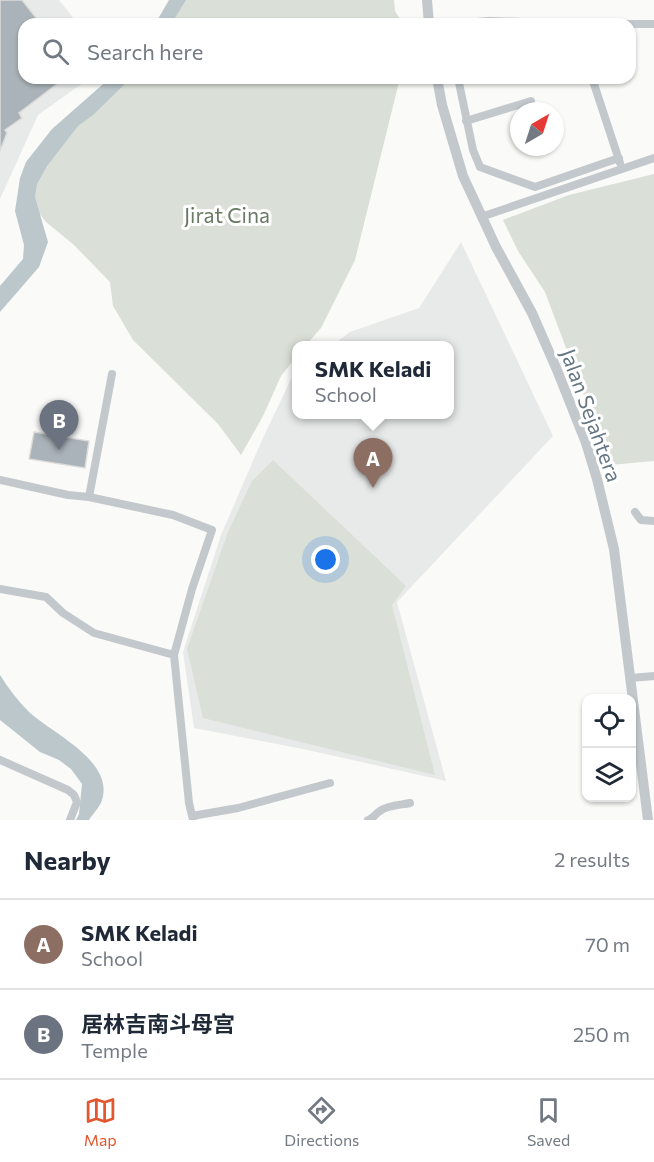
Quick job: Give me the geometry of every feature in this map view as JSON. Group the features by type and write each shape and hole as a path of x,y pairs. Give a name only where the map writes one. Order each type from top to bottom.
{"street":[{"path":"427,0 428,18"},
{"path":"636,24 654,24"},
{"name":"Jalan Sejahtera","path":"437,84 463,176 481,217 537,326 586,443 614,549 650,818"},
{"path":"459,84 466,121 480,167 531,187 619,158"},
{"path":"594,84 623,169"},
{"path":"466,121 531,101"},
{"path":"481,217 654,158"},
{"path":"89,497 112,374"},
{"path":"0,480 173,515 212,530 192,589 174,655 193,818 330,783"},
{"path":"635,512 641,520 654,521"},
{"path":"0,589 46,597 63,613 94,633 174,655"},
{"path":"631,678 654,676"},
{"path":"0,760 68,790 74,795 76,802 70,820"},
{"path":"368,820 390,806 410,803"}],"shaded area":[{"path":"0,0 59,0 73,18 18,18 18,84 82,84 38,115 0,199"},
{"path":"169,0 186,0 175,18 158,18"},
{"path":"103,84 125,84 93,115 78,126 47,166 37,184 35,197 48,242 39,267 0,312 0,286 23,259 24,245 15,211 20,178 26,162 52,129"},
{"path":"461,242 553,436 397,602 446,781 303,749 194,728 183,652 221,535 291,379 292,419 454,419 454,341 338,341 350,332 419,308"},
{"path":"0,675 29,712 77,748 98,770 103,783 103,796 89,820 76,820 79,814 82,784 71,769 59,760 40,752 0,720"}],"green space":[{"path":"174,0 394,0 395,11 399,18 164,18"},
{"name":"Jirat Cina","path":"115,84 399,84 355,260 321,328 310,341 292,341 292,362 281,376 263,416 241,455 218,424 133,340 113,306 110,282 74,245 46,222 29,200 32,170"},
{"path":"654,174 654,461 610,465 545,292 518,251 503,220 569,195"},
{"path":"273,460 406,586 392,605 435,775 203,718 187,649 228,532 252,481"}],"building":[{"path":"0,0 22,0 36,18 18,18 18,84 57,84 19,113 22,118 5,130 7,133 0,151"},
{"path":"34,432 89,441 85,468 29,459"}],"place":[{"name":"居林吉南斗母宫","path":"59,450"},
{"name":"SMK Keladi","path":"373,488"}]}
